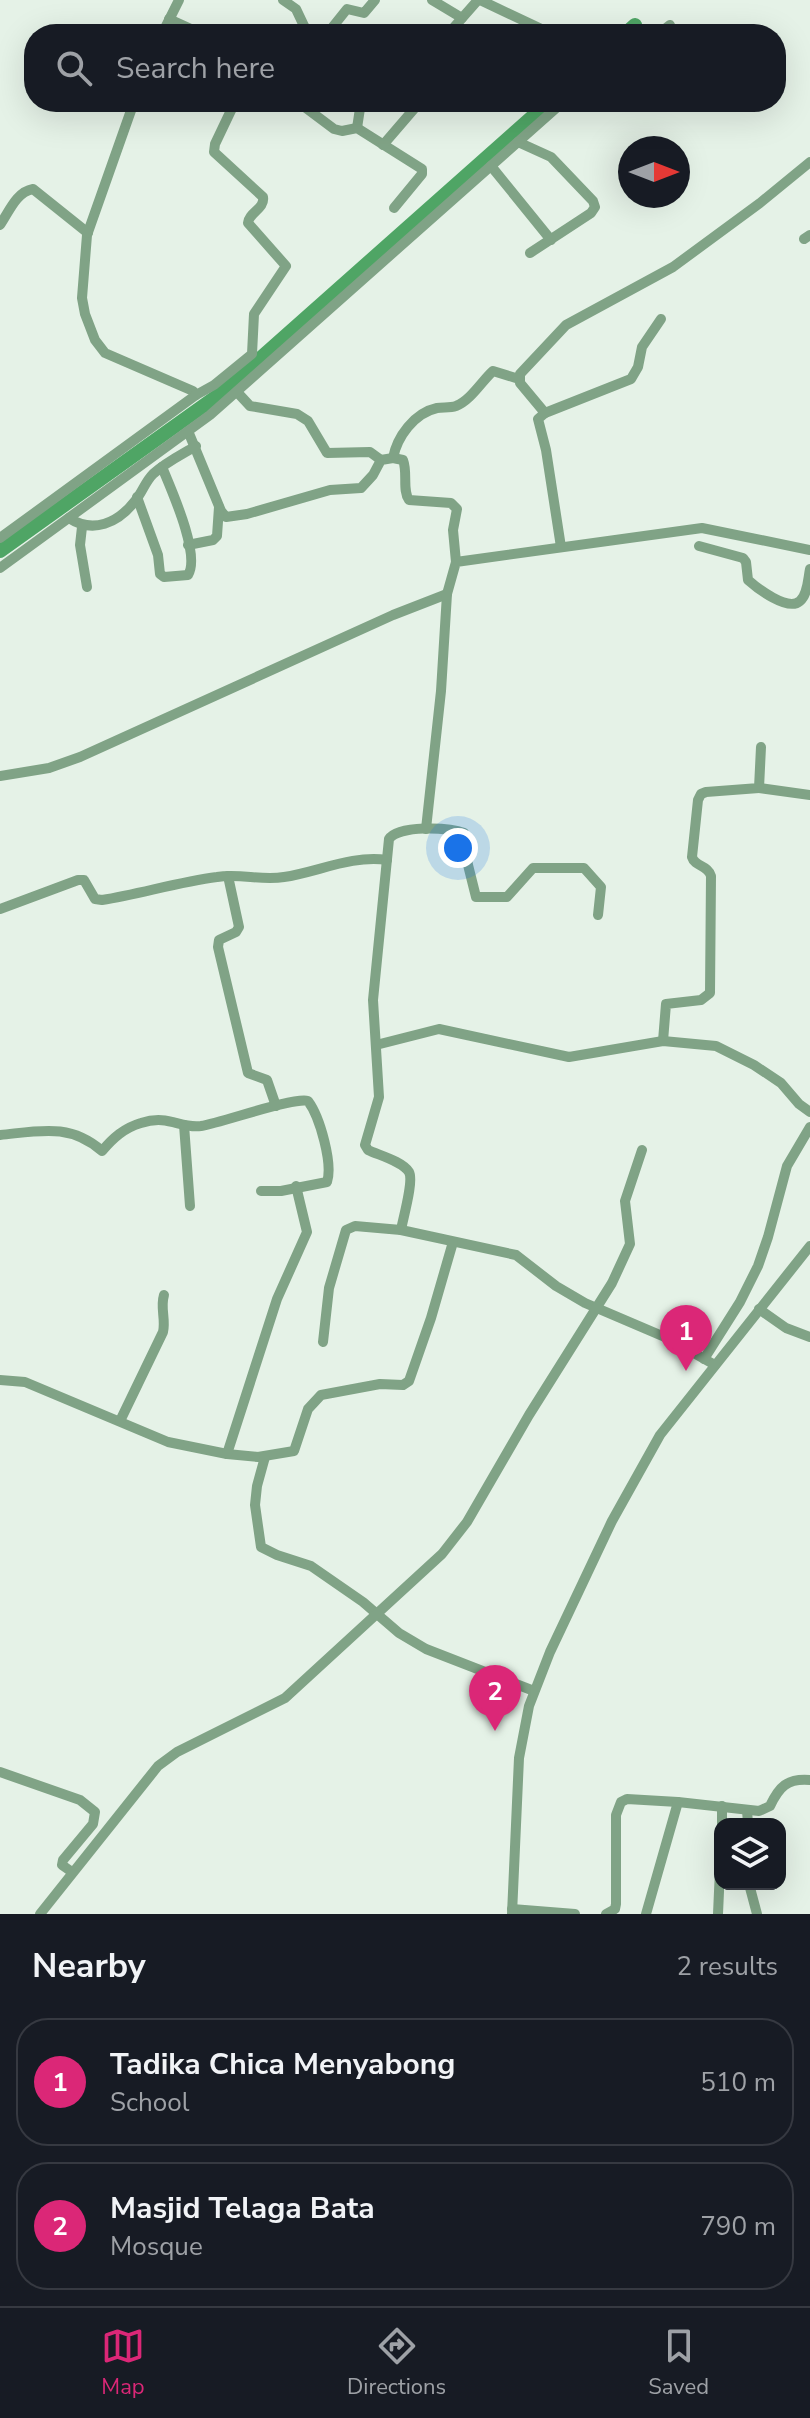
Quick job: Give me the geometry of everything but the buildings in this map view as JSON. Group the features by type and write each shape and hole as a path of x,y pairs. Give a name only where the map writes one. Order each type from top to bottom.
{"street":[{"path":"167,24 179,0"},
{"path":"283,0 296,9 303,24"},
{"path":"335,24 347,9 364,13 375,0"},
{"path":"432,0 462,18"},
{"path":"457,24 479,0 531,24"},
{"path":"169,19 180,24"},
{"path":"130,112 88,233 82,298 95,340 105,353 196,395"},
{"path":"0,538 214,385 252,354 254,314 286,266 248,223 249,217 264,202 263,197 214,152 230,112"},
{"path":"311,112 334,129 357,128 422,169 422,174 394,208"},
{"path":"357,128 359,112"},
{"path":"383,145 411,112"},
{"path":"0,568 237,392 552,112"},
{"path":"518,142 551,157 594,204 591,213 530,253"},
{"path":"519,379 546,344 566,325 673,267 810,162"},
{"path":"491,166 551,240"},
{"path":"0,225 18,197 33,189 88,233"},
{"path":"561,547 538,419 545,413 631,379 638,367 642,347 661,319"},
{"path":"188,431 219,507 226,517 237,517 317,493 361,488 387,459 403,431 425,412 456,406 493,371 519,379 545,413"},
{"path":"237,392 250,406 297,414 308,421 327,453 370,452 387,459 403,460 409,500 451,503 457,509 453,530 456,562 447,594 441,691 426,829"},
{"path":"69,518 82,527 98,527 118,515 137,497 152,475 196,446"},
{"path":"137,497 158,555 160,574 164,577 188,575 192,569 181,514 162,467"},
{"path":"188,545 213,540 217,536 219,507"},
{"path":"82,527 80,545 87,587"},
{"path":"456,562 702,528 810,550"},
{"path":"699,546 743,558 748,580 790,604 802,599 810,569"},
{"path":"0,776 49,768 80,757 393,615 447,594"},
{"path":"759,788 761,747"},
{"path":"663,1041 666,1004 701,1000 710,993 711,876 692,857 701,794 759,788 810,795"},
{"path":"401,1230 409,1172 368,1150 365,1145 379,1097 373,1000 389,839 392,834 426,829 464,833 476,897 507,897 533,868 578,867 589,872 601,887 598,915"},
{"path":"0,909 78,880 84,880 95,899 102,900 228,876 276,879 320,867 372,859 387,860"},
{"path":"228,876 239,927 236,932 219,940 218,947 248,1073 267,1080 276,1106"},
{"path":"376,1045 439,1029 569,1057 663,1041 716,1046 781,1083 810,1112"},
{"path":"0,1135 69,1132 89,1140 102,1151 123,1130 145,1121 168,1119 184,1125 201,1126 295,1100 308,1101 317,1116 322,1135 329,1175 327,1182 281,1191 261,1191"},
{"path":"184,1125 190,1206"},
{"path":"704,1359 740,1302 758,1266 772,1227 787,1166 810,1127"},
{"path":"40,1914 158,1766 177,1752 285,1698 456,1539 597,1308 630,1244 625,1201 642,1150"},
{"path":"227,1454 277,1299 307,1232 296,1186"},
{"path":"323,1342 329,1288 346,1230 355,1226 401,1230 516,1255 556,1286 597,1308 667,1338 715,1365"},
{"path":"0,1381 25,1382 168,1442 227,1454 265,1457 294,1451 308,1409 321,1395 380,1384 403,1385 409,1381 453,1242"},
{"path":"575,1914 512,1911 519,1758 534,1691 612,1521 645,1460 671,1419 810,1246"},
{"path":"120,1421 163,1332 161,1306 164,1295"},
{"path":"759,1309 786,1328 810,1337"},
{"path":"265,1457 255,1505 261,1547 311,1566 399,1633 426,1649 534,1691"},
{"path":"0,1772 80,1800 95,1812 93,1824 63,1860 62,1865 72,1872"},
{"path":"606,1914 615,1909 616,1904 618,1807 627,1799 766,1810 778,1789 786,1783 810,1780"},
{"path":"646,1914 678,1802"},
{"path":"722,1806 722,1818"},
{"path":"747,1810 748,1818"},
{"path":"718,1914 719,1890"},
{"path":"751,1890 757,1914"}],"waterway":[{"path":"0,551 220,394 538,112"}],"place":[{"name":"Tadika Chica Menyabong","path":"686,1371"},
{"name":"Masjid Telaga Bata","path":"495,1731"}]}
